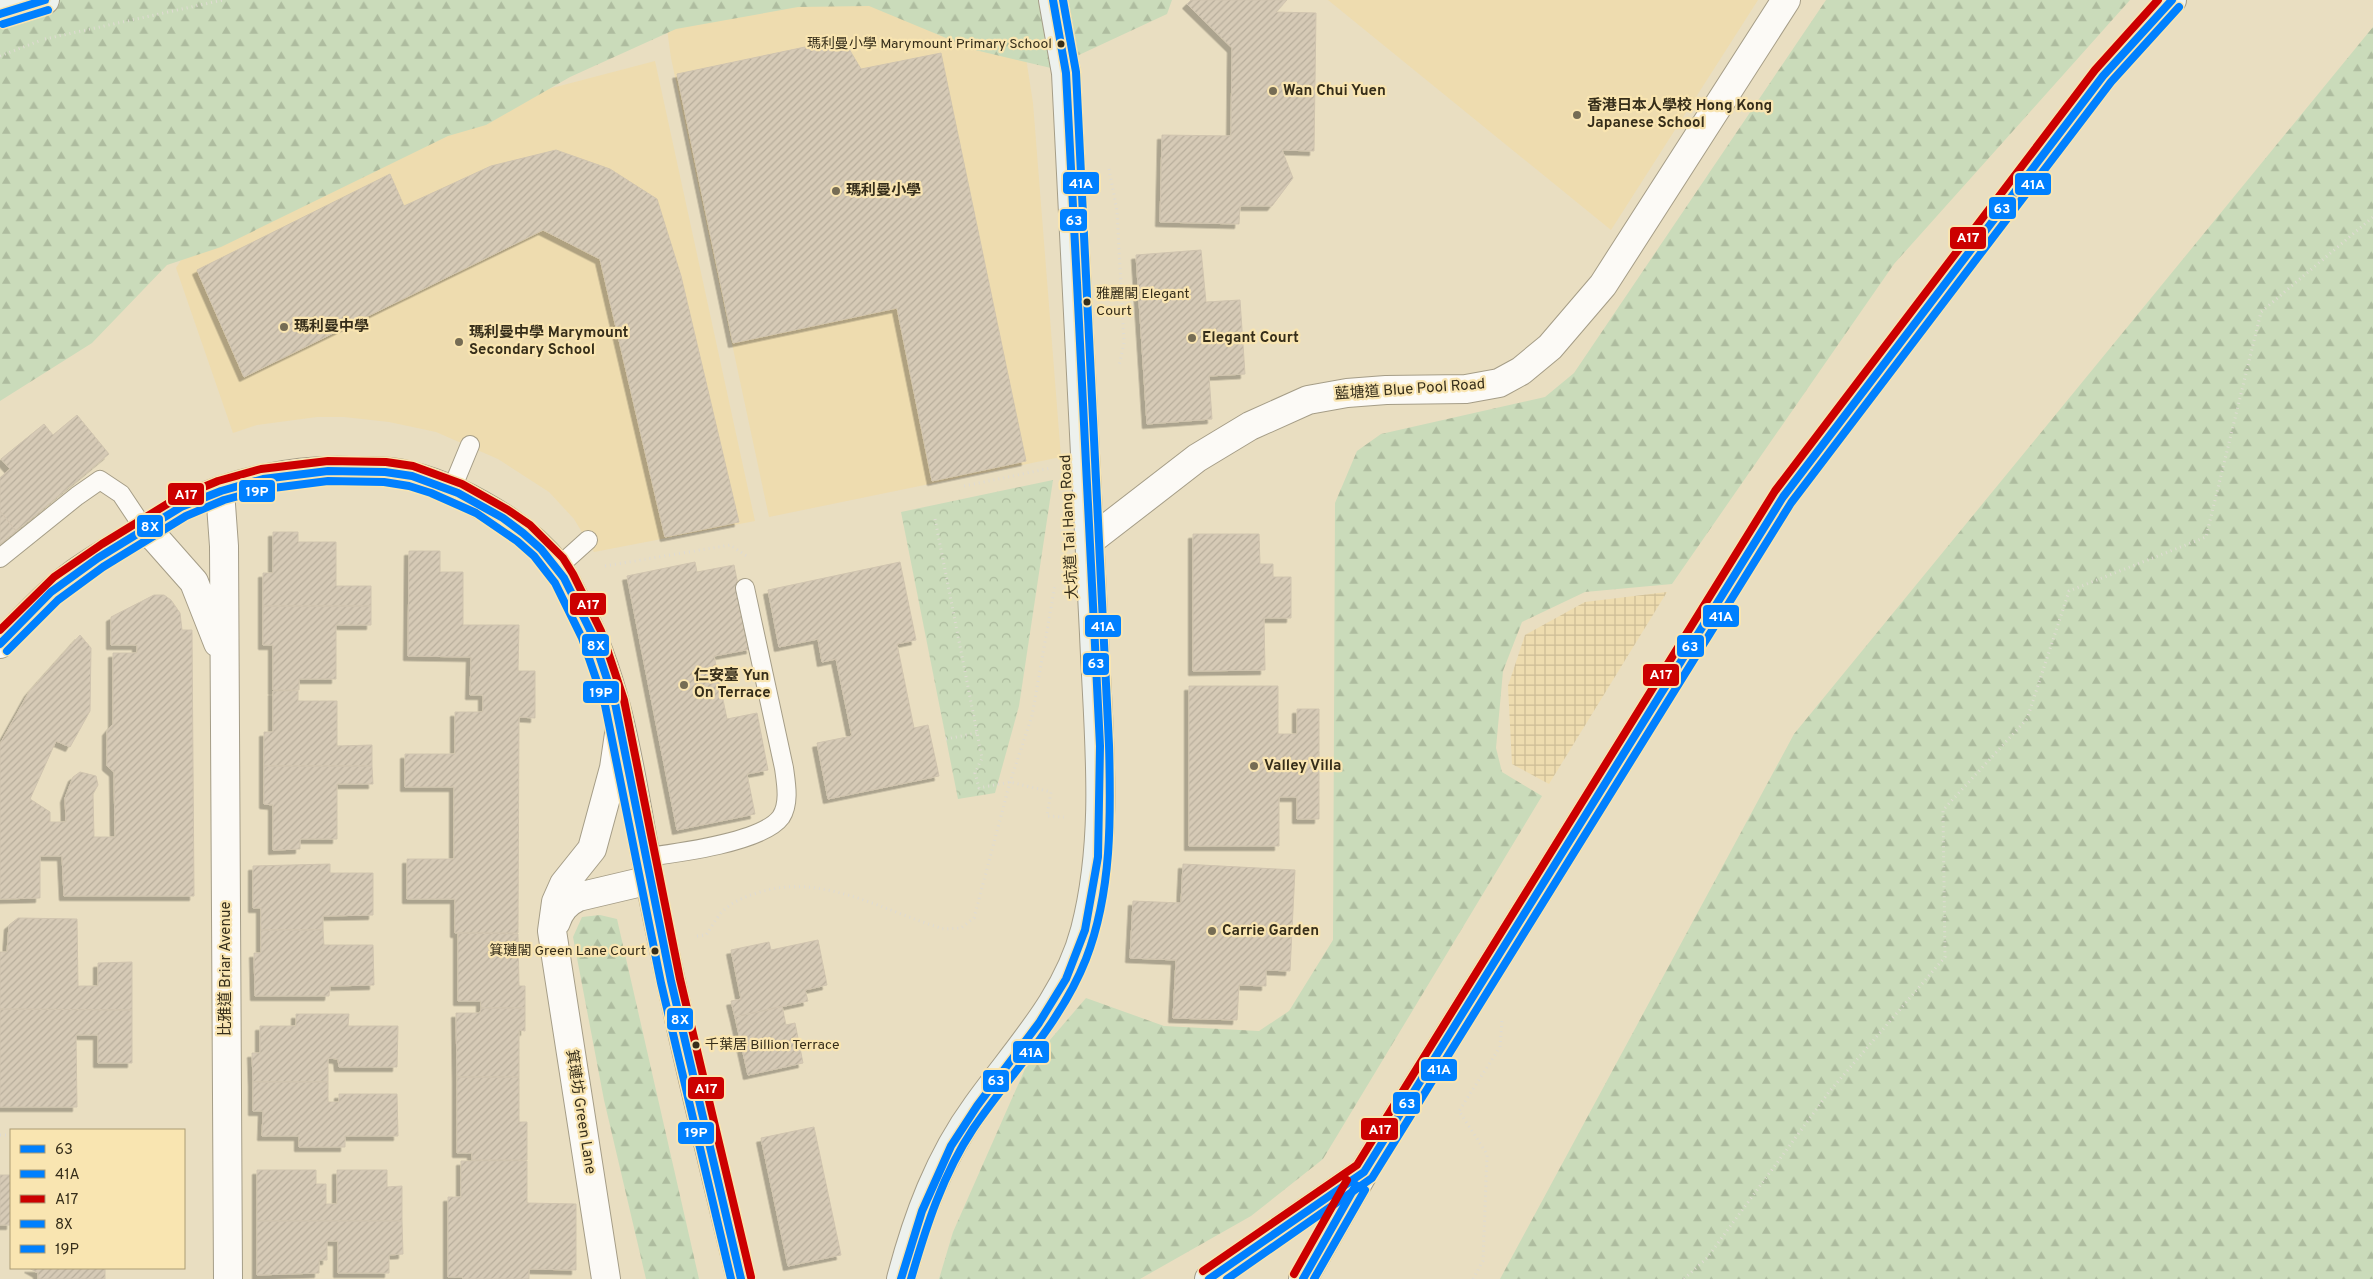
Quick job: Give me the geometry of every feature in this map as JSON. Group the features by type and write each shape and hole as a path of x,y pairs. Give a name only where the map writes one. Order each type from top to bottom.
{"main road":[{"path":"0,14 45,0"},
{"name":"大坑道 Tai Hang Road","path":"901,1279 917,1222 934,1180 955,1139 1051,1006 1076,959 1085,932 1094,889 1100,822 1100,761 1091,540 1066,73 1053,0"},
{"path":"1303,1279 1364,1172 1783,498 2103,76 2172,0"},
{"path":"1209,1279 1364,1172"}],"street":[{"name":"藍塘道 Blue Pool Road","path":"1091,540 1198,458 1250,426 1308,400 1347,393 1386,390 1466,389 1499,383 1521,372 1550,346 1603,285 1786,0"},
{"path":"0,644 67,578 119,544 181,507 220,491 263,479 329,470 391,472 417,478 451,491 494,512 527,534 558,567 590,627 607,670 620,723 648,869 709,1147 741,1279"},
{"name":"比雅道 Briar Avenue","path":"220,491 224,546 228,1279"},
{"name":"比雅道 Briar Avenue","path":"145,530 156,539 194,582 224,658"},
{"name":"箕璉坊 Green Lane","path":"606,1279 552,931 556,902 564,884 592,849 614,768 620,723"},
{"name":"箕璉坊 Green Lane","path":"554,946 557,919 568,902 648,869"}],"lane":[{"path":"451,491 470,445"},
{"path":"0,558 77,496 100,480 121,494 145,530"},
{"path":"558,567 588,540"},
{"path":"648,869 762,832 774,825 782,815 787,792 784,768 745,588"}],"path":[{"path":"0,56 44,40 223,0"},
{"path":"1684,1279 1707,1258 1829,1092 1945,956 1943,810 2027,719 2069,591 2206,537 2261,312 2373,217"},
{"path":"964,486 1057,467"},
{"path":"935,519 982,758 975,772 979,788 1010,782 1051,792 1047,816 1072,817"},
{"path":"601,567 730,545 752,560"},
{"path":"690,937 706,935 722,912 733,903 747,896 773,888 798,885 840,892 944,929 961,928 974,918 1010,782 1032,716 1056,576"},
{"path":"946,739 977,733"},
{"path":"1473,1279 1483,1261 1487,1154 1459,1111 1500,1047 1502,1019"}],"shaded area":[{"name":"瑪利曼小學 Marymount Primary School","path":"785,0 1017,0 1033,103 1061,457 769,517 671,58 666,22"},
{"name":"香港日本人學校 Hong Kong Japanese School","path":"1328,0 1758,0 1611,230"},
{"name":"瑪利曼中學 Marymount Secondary School","path":"655,61 755,521 594,552 574,519 549,492 498,459 436,432 389,422 344,417 317,417 257,425 233,433 176,268 215,206 334,145"},
{"path":"1667,592 1549,784 1512,764 1508,686 1525,635 1585,602"}],"green space":[{"path":"0,0 1172,0 1167,14 1051,68 975,50 869,6 798,7 676,29 570,77 486,125 448,136 221,247 167,265 92,343 0,401"},
{"path":"1826,0 2130,0 1894,264 1672,584 1585,592 1522,622 1503,671 1496,748 1502,772 1542,796 1323,1159 1251,1216 1140,1279 939,1279 953,1232 1025,1069 1086,998 1164,1026 1259,1031 1289,1011 1333,940 1335,503 1357,451 1381,434 1545,397 1574,373"},
{"path":"2373,27 2373,1279 1500,1279 1794,734"},
{"path":"1053,480 1019,706 995,793 958,799 901,512"},
{"path":"600,915 617,919 699,1279 646,1279 604,1100 573,937 582,917"}],"building":[{"name":"Wan Chui Yuen","path":"1191,0 1287,0 1276,12 1316,13 1314,151 1282,150 1293,178 1272,206 1240,206 1239,224 1160,222 1162,135 1231,136 1232,48 1187,4"},
{"name":"瑪利曼小學","path":"843,39 861,69 941,53 1026,461 932,481 897,308 733,343 677,74"},
{"name":"瑪利曼中學","path":"556,150 610,169 657,199 681,276 739,522 665,537 600,259 543,230 244,377 197,270 390,174 404,206 491,166"},
{"name":"Elegant Court","path":"1201,250 1206,302 1240,300 1245,374 1209,376 1212,419 1147,424 1136,255"},
{"path":"77,415 109,454 16,531 0,511 0,478 10,469 1,459 44,424 53,435"},
{"path":"0,511 16,531 0,544"},
{"path":"273,532 298,532 298,542 336,542 336,586 371,586 371,606 263,606 263,573 273,573"},
{"path":"1193,534 1259,534 1260,564 1273,564 1273,577 1291,577 1291,618 1264,618 1265,670 1193,671"},
{"path":"409,551 440,551 440,572 463,572 463,625 519,625 518,671 535,671 535,718 519,717 518,933 455,933 455,899 407,899 407,859 454,859 454,787 405,787 405,754 455,754 455,712 483,712 483,695 470,695 471,657 408,656"},
{"name":"仁安臺 Yun On Terrace","path":"695,562 697,572 734,565 751,649 714,656 727,719 757,713 768,770 747,774 755,814 677,830 627,576"},
{"path":"900,562 916,640 897,644 914,728 928,725 939,776 828,799 817,743 852,736 836,659 822,662 818,639 779,647 768,590"},
{"path":"154,595 164,595 171,600 180,613 182,630 192,630 194,896 64,896 62,856 40,856 40,898 0,899 0,744 29,692 80,635 91,648 90,711 70,747 56,741 30,799 50,812 50,822 66,822 65,798 73,777 80,772 96,776 98,785 93,794 94,837 115,837 114,772 107,766 107,731 113,724 113,653 137,653 137,645 111,645 111,617"},
{"path":"263,606 371,606 371,625 336,625 336,679 299,679 299,690 273,690 273,645 263,645"},
{"name":"Valley Villa","path":"1189,686 1278,686 1278,734 1297,734 1297,709 1319,709 1319,819 1297,819 1297,797 1279,797 1279,846 1189,846"},
{"path":"273,691 298,691 298,701 337,701 337,746 372,745 372,766 264,766 264,732 273,732"},
{"path":"264,766 372,766 373,784 337,784 337,839 300,839 300,849 273,850 273,805 264,804"},
{"path":"330,864 330,873 373,873 373,915 323,916 323,930 261,930 261,908 253,908 253,866"},
{"name":"Carrie Garden","path":"1183,864 1295,870 1290,971 1266,970 1266,986 1239,985 1237,1020 1173,1018 1176,960 1130,958 1133,901 1181,903"},
{"path":"18,918 77,919 78,986 98,986 98,963 132,962 132,1010 0,1009 0,952 7,952 9,925"},
{"path":"261,930 323,930 324,945 373,945 374,985 330,986 329,996 255,996 254,953 261,953"},
{"path":"458,933 518,934 519,986 525,986 525,1008 481,1008 481,1001 458,1001"},
{"path":"818,940 827,985 805,990 808,1001 735,1017 731,1001 741,999 731,950 769,942 771,950"},
{"path":"782,1006 786,1025 795,1023 803,1063 748,1075 735,1017"},
{"path":"481,1008 525,1008 525,1031 519,1030 519,1077 457,1077 456,1013 480,1013"},
{"path":"0,1009 132,1010 132,1063 98,1063 98,1035 76,1035 77,1107 0,1107"},
{"path":"296,1014 349,1014 348,1026 398,1026 397,1067 339,1067 338,1059 328,1058 328,1082 253,1082 252,1053 260,1053 260,1026 296,1026"},
{"path":"457,1077 519,1077 519,1122 527,1122 527,1160 472,1160 472,1153 457,1153"},
{"path":"253,1082 328,1082 328,1102 339,1102 339,1094 397,1094 398,1136 345,1136 345,1147 299,1147 299,1136 262,1136 263,1111 253,1111"},
{"path":"814,1127 841,1255 788,1266 761,1138"},
{"path":"461,1161 527,1161 527,1203 576,1204 576,1270 529,1269 529,1279 463,1279 463,1277 448,1277 448,1197 461,1197"},
{"path":"257,1170 316,1170 316,1184 326,1184 326,1204 337,1204 337,1170 387,1170 387,1187 402,1186 402,1221 257,1221"},
{"path":"0,1175 10,1175 10,1225 0,1225"},
{"path":"257,1221 402,1221 403,1254 389,1255 389,1273 338,1273 338,1241 327,1241 327,1260 319,1260 319,1273 257,1275"},
{"path":"31,1269 105,1269 105,1279 38,1279 38,1273"}],"transit line":[{"name":"63","path":"0,14 45,0"},
{"name":"63","path":"901,1279 922,1211 951,1146 977,1106 1039,1023 1066,979 1085,930 1098,857 1100,746 1066,73 1053,0"},
{"name":"41A","path":"911,1279 936,1201 962,1146 1049,1026 1076,982 1095,933 1105,881 1110,799 1109,745 1076,72 1063,0"},
{"name":"A17","path":"1203,1271 1357,1165 1775,491 2095,70 2158,0"},
{"name":"63","path":"1209,1279 1364,1172 1783,497 2103,76 2172,0"},
{"name":"41A","path":"1227,1279 1372,1178 1791,503 2111,82 2179,7"},
{"name":"41A","path":"3,24 48,10"},
{"name":"A17","path":"0,630 54,577 102,544 177,498 218,481 261,469 328,461 386,462 413,466 462,484 530,525 563,558 573,574 601,631 624,700 680,979 751,1277"},
{"name":"8X","path":"0,644 51,592 98,558 181,507 221,491 263,479 328,471 385,472 412,476 458,493 503,518 523,533 541,549 564,578 592,634 615,703 671,981 741,1279"},
{"name":"19P","path":"7,651 58,600 103,567 186,516 224,500 265,489 328,481 384,482 409,486 431,493 476,513 517,541 534,556 555,583 582,638 605,705 661,983 731,1279"},
{"name":"A17","path":"1294,1274 1347,1180"},
{"name":"63","path":"1303,1279 1356,1185"},
{"name":"41A","path":"1314,1279 1365,1190"}],"place":[{"name":"瑪利曼小學 Marymount Primary School","path":"1061,44"},
{"name":"Wan Chui Yuen","path":"1273,91"},
{"name":"香港日本人學校 Hong Kong Japanese School","path":"1577,115"},
{"name":"瑪利曼小學","path":"836,191"},
{"name":"雅麗閣 Elegant Court","path":"1087,302"},
{"name":"瑪利曼中學","path":"284,327"},
{"name":"Elegant Court","path":"1192,338"},
{"name":"瑪利曼中學 Marymount Secondary School","path":"459,342"},
{"name":"仁安臺 Yun On Terrace","path":"684,685"},
{"name":"Valley Villa","path":"1254,766"},
{"name":"Carrie Garden","path":"1212,931"},
{"name":"箕璉閣 Green Lane Court","path":"655,951"},
{"name":"千葉居 Billion Terrace","path":"696,1045"}]}
